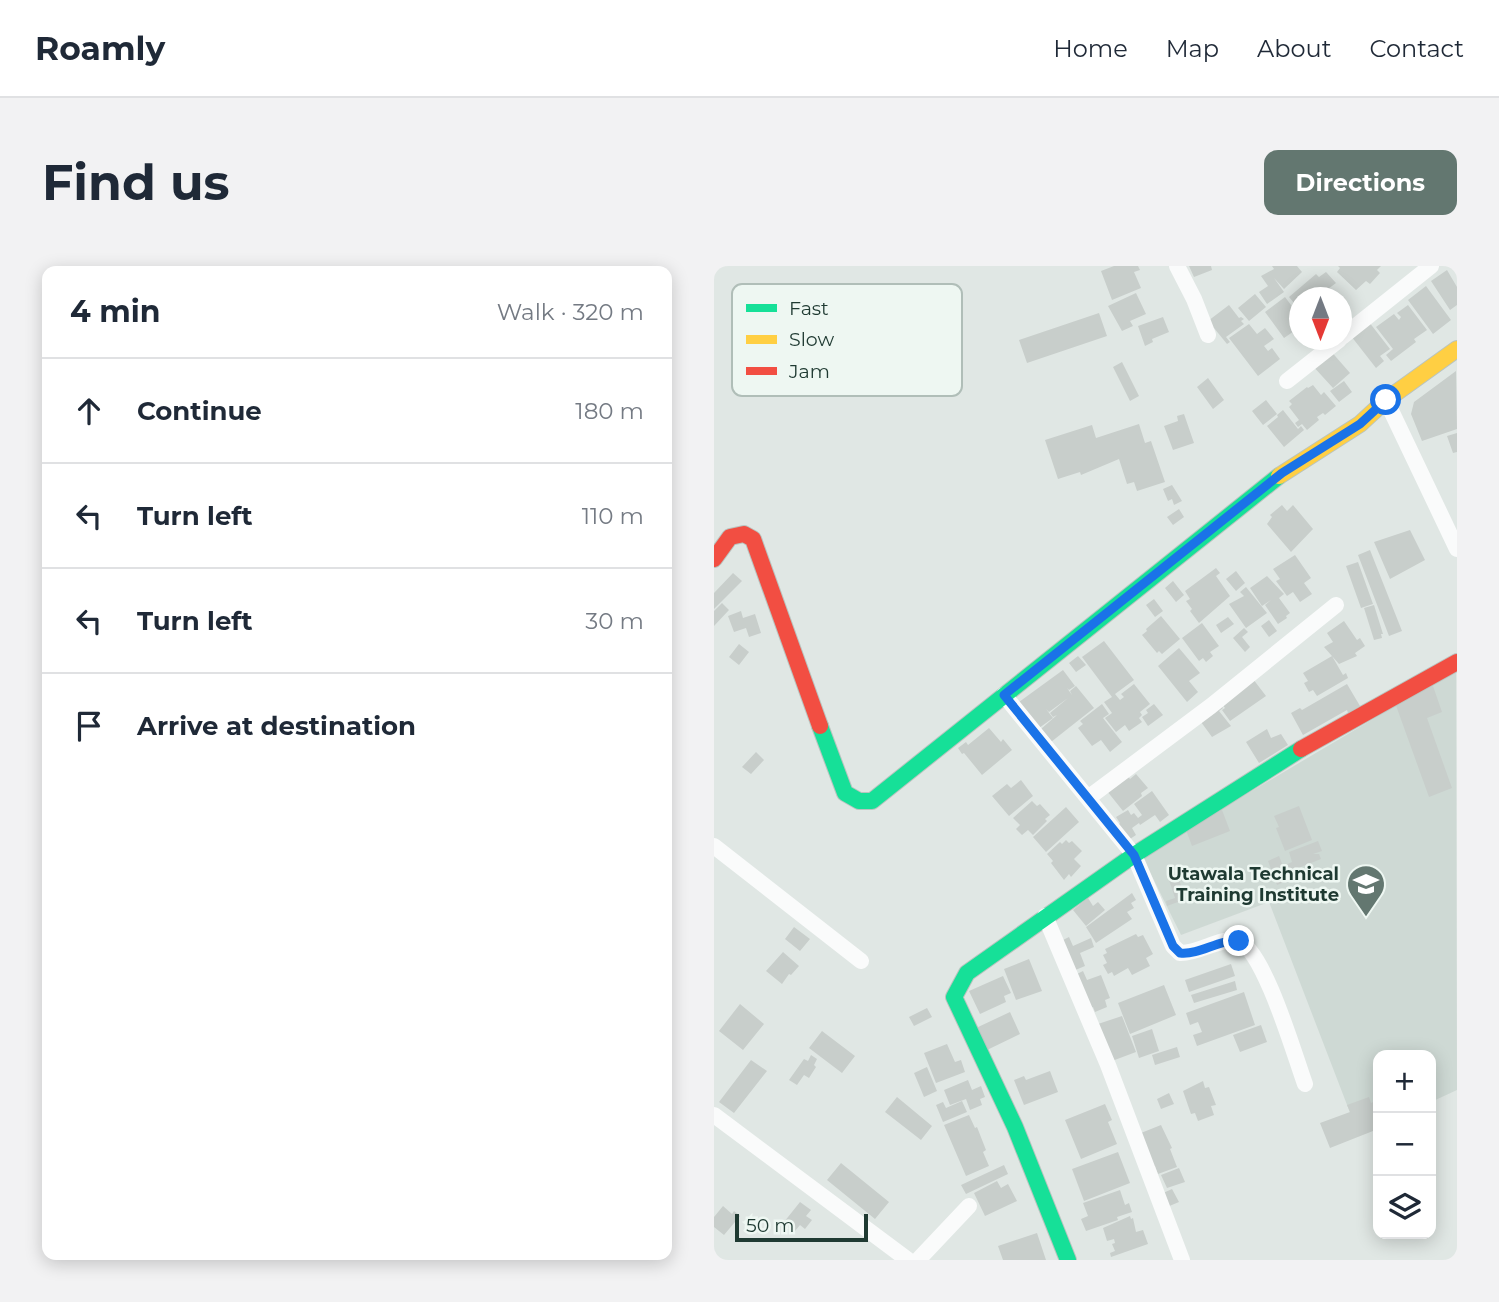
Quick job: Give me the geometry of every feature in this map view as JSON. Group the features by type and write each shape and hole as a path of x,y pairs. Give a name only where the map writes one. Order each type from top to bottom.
{"street":[{"path":"1177,266 1195,299 1208,335"},
{"path":"1352,329 1431,266"},
{"path":"714,559 730,537 744,534 753,539 845,793 859,801 873,801 1282,473 1360,424 1386,400 1457,349"},
{"path":"1287,381 1325,350"},
{"path":"1386,400 1457,549"},
{"path":"1088,798 1211,706 1336,604"},
{"path":"1068,1260 1042,1189 982,1051 954,997 967,973 1134,855 1318,738 1457,662"},
{"path":"1004,695 1134,855 1173,946 1180,953 1189,954 1229,940 1239,941 1246,946 1269,981 1305,1084"},
{"path":"714,846 861,961"},
{"path":"1045,916 1108,1065 1182,1260"},
{"path":"714,1115 908,1260"},
{"path":"918,1260 969,1206"}],"shaded area":[{"name":"Utawala Technical Training Institute","path":"1456,670 1457,1090 1436,1100 1436,1050 1373,1050 1373,1129 1359,1136 1269,902 1181,935 1142,856"}],"building":[{"path":"1114,266 1138,266 1140,270 1134,272 1141,288 1112,300 1101,271"},
{"path":"1189,266 1211,266 1212,270 1194,277"},
{"path":"1272,266 1297,266 1302,272 1284,289 1274,278 1284,292 1267,304 1259,292 1268,286 1261,276 1274,269"},
{"path":"1338,266 1381,266 1377,270 1380,273 1370,284 1366,281 1356,290 1337,272 1340,268"},
{"path":"1447,270 1457,287 1457,305 1450,310 1431,281"},
{"path":"1326,272 1336,283 1331,287 1301,287 1316,274 1319,277"},
{"path":"1426,286 1451,320 1433,334 1408,300"},
{"path":"1136,293 1146,314 1130,321 1133,326 1122,331 1108,306"},
{"path":"1255,294 1266,307 1249,321 1238,308"},
{"path":"1285,297 1289,302 1289,335 1284,338 1265,312"},
{"path":"1229,305 1239,318 1244,319 1241,321 1244,324 1226,337 1230,342 1227,344 1214,328 1210,331 1204,324"},
{"path":"1408,305 1427,330 1391,361 1386,355 1393,349 1376,327 1394,314 1399,320 1401,317 1397,313"},
{"path":"1099,313 1107,336 1027,363 1019,340"},
{"path":"1163,317 1169,332 1152,339 1153,342 1145,346 1138,326"},
{"path":"1369,322 1390,349 1380,356 1384,361 1376,368 1352,335"},
{"path":"1249,324 1257,334 1265,328 1274,339 1264,346 1268,351 1272,348 1280,359 1258,376 1229,338"},
{"path":"1330,350 1350,373 1333,388 1311,364"},
{"path":"1122,362 1139,396 1130,401 1113,367"},
{"path":"1456,371 1457,429 1422,441 1411,414 1414,402"},
{"path":"1208,378 1224,400 1213,409 1197,387"},
{"path":"1344,381 1352,392 1339,402 1330,391"},
{"path":"1313,385 1321,395 1324,392 1336,406 1325,415 1323,413 1317,417 1319,420 1307,430 1302,424 1298,427 1295,423 1299,420 1289,407 1292,404 1289,401"},
{"path":"1266,400 1277,414 1263,425 1252,411"},
{"path":"1283,410 1298,429 1301,426 1304,430 1284,447 1267,426"},
{"path":"1184,414 1194,443 1173,450 1164,426 1178,421 1177,416"},
{"path":"1139,424 1145,443 1151,441 1165,482 1137,491 1134,482 1127,484 1119,459 1081,475 1080,472 1058,479 1045,440 1092,425 1096,438"},
{"path":"1457,433 1457,452 1453,453 1447,436"},
{"path":"1172,485 1182,501 1174,505 1172,499 1168,501 1163,489"},
{"path":"1282,505 1287,511 1293,505 1313,529 1291,552 1267,524 1272,517 1270,515"},
{"path":"1179,509 1184,517 1173,525 1167,517"},
{"path":"1410,530 1425,560 1390,579 1374,542"},
{"path":"1370,550 1402,631 1389,636 1358,555"},
{"path":"1295,555 1311,578 1304,583 1312,594 1300,602 1293,592 1287,596 1276,581 1280,579 1273,569"},
{"path":"1358,562 1373,604 1361,608 1346,566"},
{"path":"1216,568 1220,573 1216,576 1230,596 1199,623 1190,611 1192,609 1186,601 1190,599 1185,591"},
{"path":"1236,571 1245,583 1236,591 1226,579"},
{"path":"733,573 742,581 714,609 714,593"},
{"path":"1267,576 1284,594 1279,598 1290,613 1278,624 1265,605 1271,600 1262,606 1250,588"},
{"path":"1173,581 1184,595 1176,602 1165,588"},
{"path":"1246,587 1267,613 1246,628 1229,604 1244,596 1240,592"},
{"path":"1154,599 1163,611 1155,617 1146,605"},
{"path":"722,603 729,610 714,626 714,611"},
{"path":"1374,605 1383,634 1382,638 1374,640 1364,608"},
{"path":"741,611 743,618 755,614 761,633 749,637 746,628 734,632 728,616"},
{"path":"1161,616 1180,639 1162,654 1159,651 1157,653 1142,635"},
{"path":"1228,617 1234,624 1221,633 1216,625"},
{"path":"1269,620 1277,631 1269,637 1261,626"},
{"path":"1344,621 1357,640 1360,638 1365,646 1355,653 1357,656 1339,664 1324,647 1333,642 1327,633"},
{"path":"1202,623 1219,646 1210,652 1213,656 1206,662 1203,658 1199,661 1182,638"},
{"path":"1244,628 1248,632 1242,637 1250,647 1245,652 1233,638"},
{"path":"1104,641 1134,680 1115,694 1120,700 1124,697 1121,694 1134,684 1150,704 1140,712 1142,715 1139,718 1142,722 1129,731 1125,725 1116,732 1105,718 1112,713 1104,702 1112,697 1082,657"},
{"path":"739,644 749,652 739,665 729,657"},
{"path":"1179,648 1200,673 1189,681 1198,692 1187,702 1158,666"},
{"path":"1078,656 1086,665 1076,672 1069,663"},
{"path":"1332,656 1343,675 1346,673 1348,678 1317,696 1313,690 1309,692 1304,683 1308,681 1303,673"},
{"path":"1063,670 1075,686 1069,690 1067,688 1072,695 1070,691 1076,686 1094,708 1051,742 1041,729 1057,715 1053,717 1050,713 1068,698 1049,712 1046,709 1053,718 1039,728 1019,702"},
{"path":"1253,679 1266,696 1230,721 1220,702"},
{"path":"1347,684 1360,706 1348,713 1347,710 1303,735 1291,713 1300,708 1302,710"},
{"path":"1433,686 1442,712 1427,718 1452,788 1429,797 1394,700"},
{"path":"1219,703 1223,708 1219,711 1231,726 1212,737 1201,722"},
{"path":"1102,704 1109,714 1103,718 1122,742 1110,752 1101,740 1092,746 1078,728 1083,724 1080,721"},
{"path":"1154,704 1163,715 1148,726 1142,717"},
{"path":"989,728 1012,750 982,775 958,748 966,742 968,745"},
{"path":"1267,729 1271,738 1281,734 1288,745 1259,763 1246,742"},
{"path":"756,752 764,760 751,774 742,767"},
{"path":"1136,774 1148,788 1123,811 1107,791 1127,775 1130,779"},
{"path":"1021,780 1033,796 1009,816 992,796 1007,784 1011,788"},
{"path":"1152,791 1169,815 1160,822 1155,815 1140,825 1139,823 1132,828 1136,835 1127,841 1117,826 1120,823 1116,817 1128,810 1138,818 1142,815 1134,804"},
{"path":"1032,801 1037,806 1040,804 1050,815 1033,835 1028,830 1022,835 1016,829 1020,825 1013,818"},
{"path":"1299,806 1312,840 1285,851 1274,816"},
{"path":"1066,807 1079,822 1046,852 1033,837"},
{"path":"1222,810 1230,831 1192,846 1186,830"},
{"path":"1066,840 1069,843 1072,841 1082,851 1074,859 1081,866 1071,877 1069,874 1064,880 1047,854"},
{"path":"1318,841 1322,851 1313,854 1319,854 1321,859 1288,872 1291,879 1277,885 1268,861 1279,856 1283,866 1292,862 1289,852"},
{"path":"1178,877 1186,899 1167,906 1166,901 1175,898 1169,880"},
{"path":"1132,893 1136,900 1131,903 1134,908 1127,912 1132,919 1096,943 1086,927"},
{"path":"1088,898 1093,906 1098,902 1105,910 1086,926 1073,910"},
{"path":"794,927 810,939 800,951 785,939"},
{"path":"1136,934 1138,937 1143,935 1153,954 1146,958 1150,966 1132,975 1128,968 1114,976 1112,972 1108,974 1103,965 1107,963 1103,955 1107,953 1105,949"},
{"path":"1069,937 1073,946 1091,938 1094,947 1080,953 1085,966 1073,971 1061,941"},
{"path":"783,952 799,966 782,984 766,971"},
{"path":"1029,959 1042,991 1016,1000 1004,969"},
{"path":"1231,964 1235,976 1189,992 1185,980"},
{"path":"1083,971 1087,980 1101,975 1110,998 1105,1000 1107,1007 1095,1012 1093,1007 1089,1009 1075,975"},
{"path":"1003,976 1011,993 1004,996 1006,1002 980,1014 969,991"},
{"path":"1235,981 1237,990 1194,1003 1191,995"},
{"path":"1164,985 1176,1015 1130,1034 1118,1003"},
{"path":"1244,992 1255,1025 1197,1046 1193,1035 1202,1032 1198,1022 1190,1025 1186,1013"},
{"path":"740,1004 764,1024 743,1050 719,1031"},
{"path":"927,1008 932,1017 914,1026 909,1017"},
{"path":"1010,1012 1020,1034 987,1050 976,1028"},
{"path":"1122,1016 1136,1052 1112,1061 1098,1024"},
{"path":"1261,1025 1267,1042 1240,1052 1233,1035"},
{"path":"1152,1029 1159,1051 1139,1058 1132,1036"},
{"path":"822,1031 855,1056 842,1073 809,1048"},
{"path":"947,1044 955,1062 961,1060 965,1072 936,1083 924,1053"},
{"path":"1177,1047 1180,1057 1155,1065 1152,1055"},
{"path":"811,1055 817,1059 814,1065 816,1067 809,1078 804,1075 797,1085 789,1080 804,1059 808,1061"},
{"path":"751,1060 767,1071 734,1113 719,1102"},
{"path":"927,1067 937,1091 924,1097 914,1073"},
{"path":"1050,1071 1058,1092 1024,1105 1014,1080 1024,1076 1026,1080"},
{"path":"968,1080 972,1090 981,1086 985,1097 980,1099 982,1105 970,1110 966,1099 950,1105 944,1090"},
{"path":"1203,1081 1205,1088 1209,1087 1216,1105 1211,1106 1214,1115 1198,1121 1195,1113 1191,1114 1183,1091"},
{"path":"1169,1093 1174,1104 1161,1109 1157,1099"},
{"path":"897,1097 932,1126 921,1140 885,1112"},
{"path":"1369,1097 1371,1103 1373,1102 1373,1131 1330,1148 1320,1123 1350,1112 1347,1105"},
{"path":"962,1101 967,1112 943,1122 936,1105 943,1102 946,1108"},
{"path":"1105,1104 1112,1120 1108,1122 1117,1144 1081,1159 1065,1120"},
{"path":"969,1115 975,1128 977,1127 989,1166 966,1176 944,1125"},
{"path":"1161,1125 1177,1167 1158,1174 1155,1166 1151,1167 1141,1133"},
{"path":"1118,1152 1130,1183 1084,1201 1072,1169"},
{"path":"841,1163 889,1202 875,1219 827,1180"},
{"path":"1004,1165 1008,1174 966,1194 961,1185"},
{"path":"1179,1168 1185,1182 1167,1188 1161,1175"},
{"path":"997,1181 1001,1188 1008,1184 1017,1201 985,1216 974,1193"},
{"path":"1172,1189 1179,1202 1167,1207 1161,1194"},
{"path":"1120,1190 1125,1205 1129,1203 1132,1212 1086,1231 1081,1219 1088,1216 1083,1203"},
{"path":"800,1202 811,1210 806,1216 812,1220 805,1229 800,1225 795,1231 784,1222"},
{"path":"723,1206 732,1214 734,1211 740,1216 724,1235 714,1227 714,1217"},
{"path":"1130,1216 1133,1218 1136,1232 1143,1230 1148,1244 1111,1257 1110,1253 1115,1251 1112,1244 1115,1243 1114,1239 1107,1241 1103,1228"},
{"path":"1037,1233 1046,1260 1003,1260 998,1246"}],"traffic: fast":[{"path":"820,726 845,793 859,801 872,801 1279,476"},
{"path":"1068,1260 1015,1127 954,997 967,973 1134,855 1301,749"}],"traffic: slow":[{"path":"1279,476 1360,424 1386,400 1457,349"}],"traffic: jam":[{"path":"714,559 730,537 744,534 753,539 820,726"},
{"path":"1301,749 1457,662"}],"place":[{"name":"Utawala Technical Training Institute","path":"1366,918"}],"route":[{"path":"1239,941 1229,940 1189,954 1180,953 1173,946 1134,855 1004,695 1282,473 1360,424 1386,400"}]}
